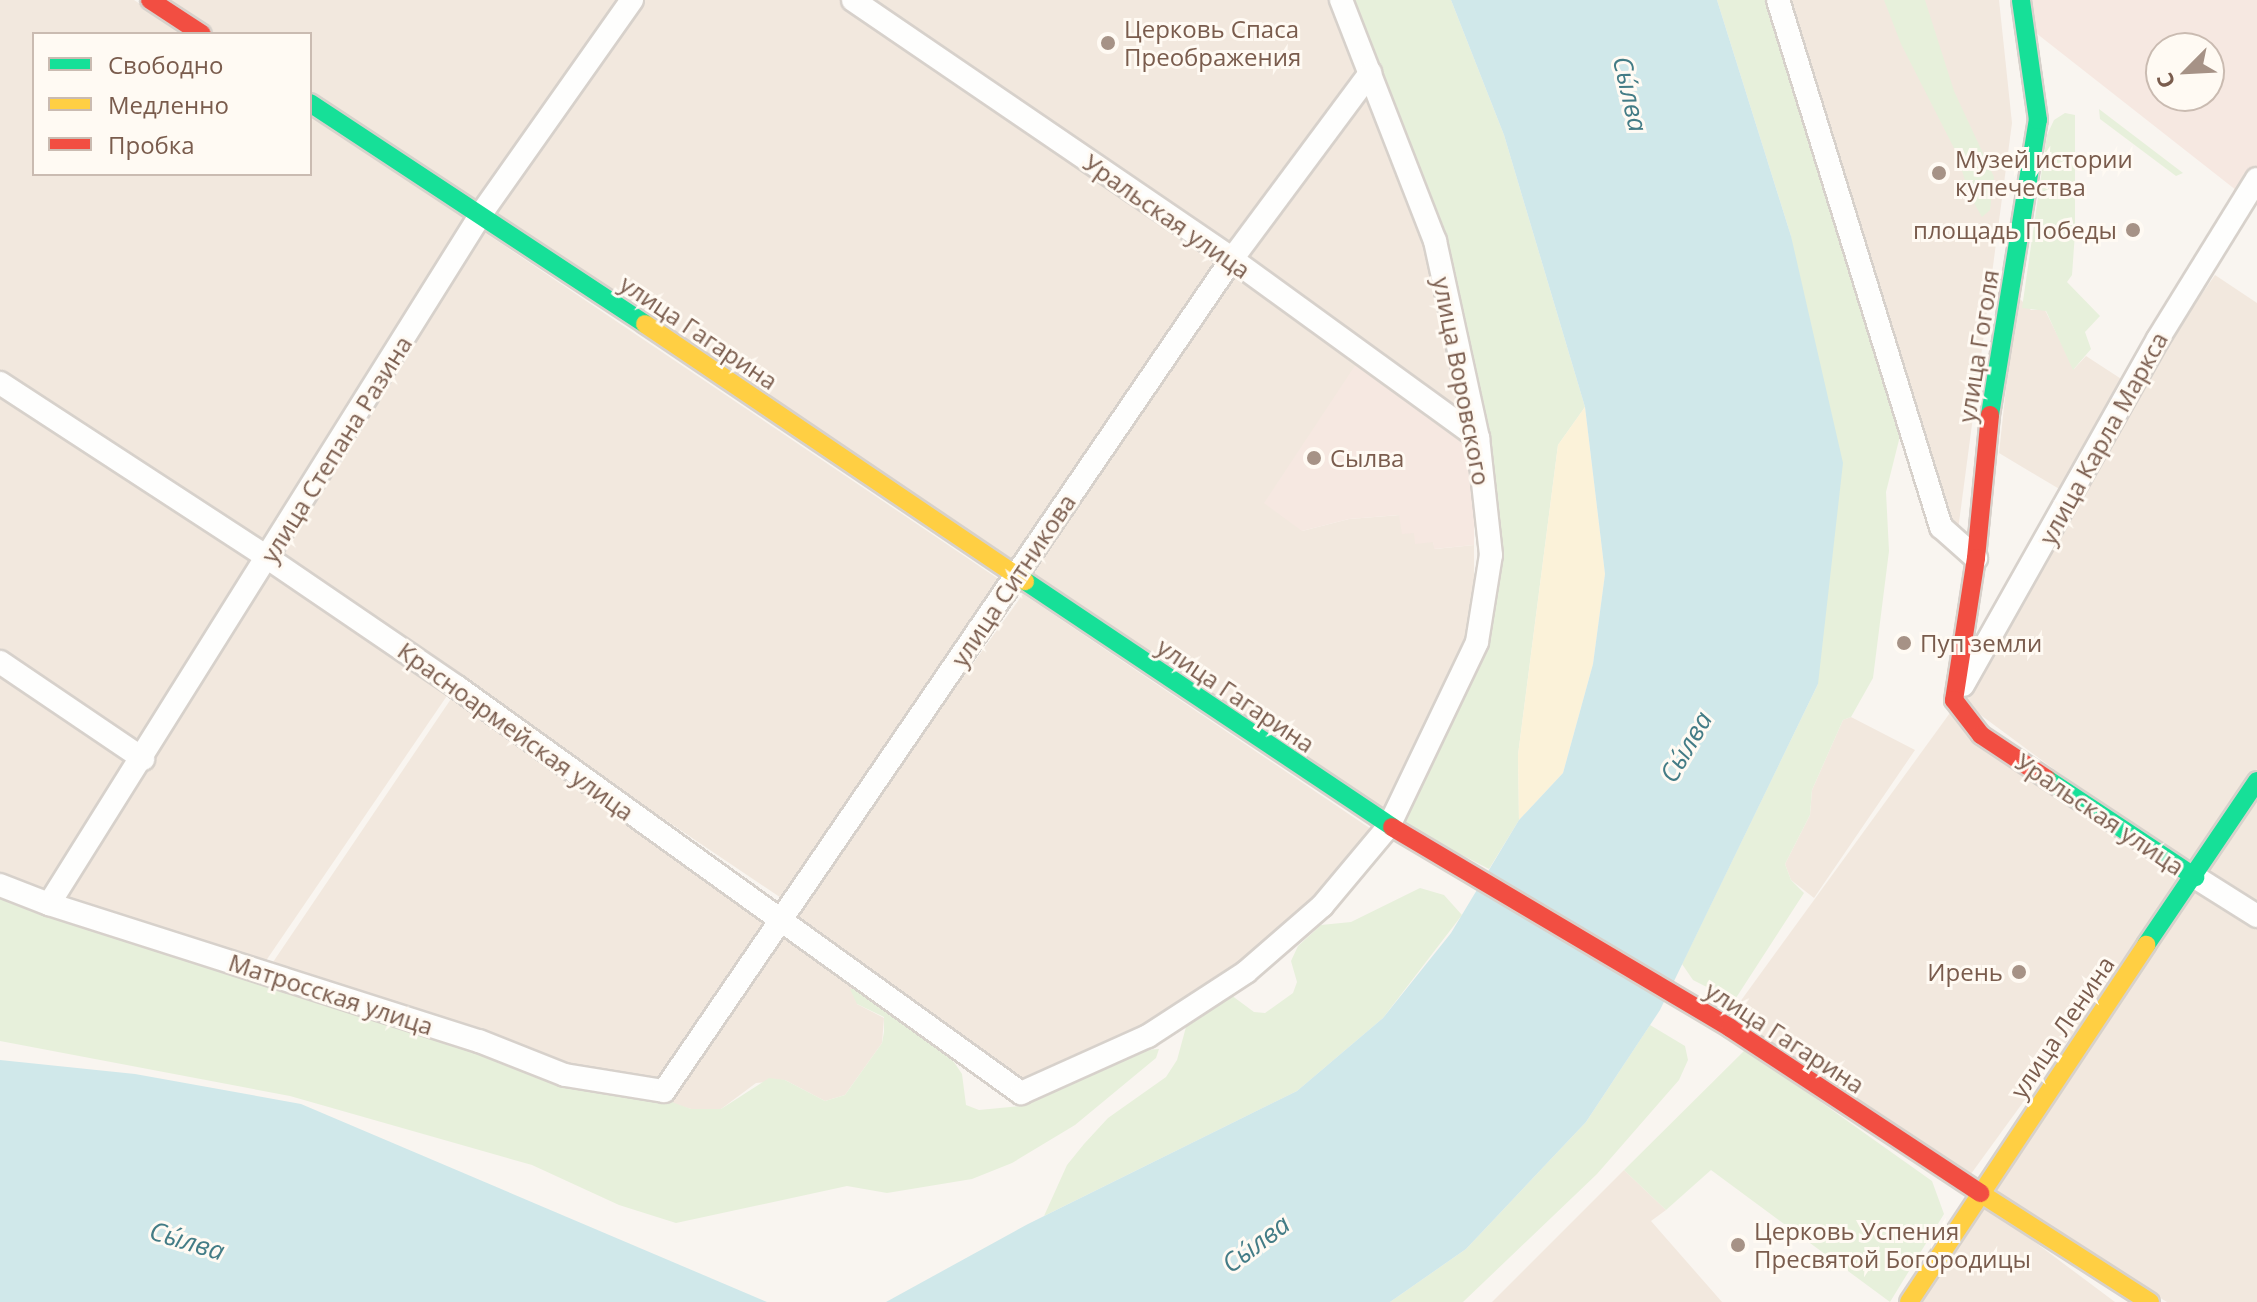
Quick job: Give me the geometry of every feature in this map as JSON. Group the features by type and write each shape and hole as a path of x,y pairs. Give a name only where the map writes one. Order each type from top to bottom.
{"main road":[{"path":"150,0 199,32"},
{"name":"улица Гоголя","path":"1954,700 1976,558 1992,399 2038,120 2021,0"},
{"name":"улица Гагарина","path":"312,104 481,214 1389,826 1730,1028 1978,1193 2150,1302"},
{"name":"Уральская улица","path":"1954,700 1981,735 2195,877"},
{"name":"улица Ленина","path":"1909,1302 1978,1193 2195,877 2257,781"}],"street":[{"name":"улица Степана Разина","path":"49,904 143,759 481,214 632,0"},
{"name":"Уральская улица","path":"853,0 1232,259 1478,438"},
{"name":"улица Воровского","path":"1021,1093 1148,1036 1246,972 1322,906 1389,826 1477,642 1491,555 1478,438 1435,241 1341,0"},
{"path":"1778,0 1941,527 1976,558"},
{"name":"улица Ситникова","path":"664,1091 782,923 1232,259 1370,73"},
{"name":"улица Карла Маркса","path":"1954,700 2158,339 2257,179"},
{"name":"Красноармейская улица","path":"0,383 268,558 457,687 1021,1093"},
{"path":"0,662 143,759"},
{"name":"Уральская улица","path":"2195,877 2257,916"},
{"name":"Матросская улица","path":"0,885 49,904 479,1041 565,1075 664,1091"}],"shaded area":[{"path":"0,0 134,0 183,32 32,32 32,176 312,176 312,116 471,221 268,551 0,376"},
{"path":"161,0 628,0 480,208 312,98 312,32 210,32"},
{"path":"640,0 842,0 1225,261 1013,562 488,213"},
{"path":"859,0 1333,0 1361,73 1231,252"},
{"path":"1784,0 1999,0 2012,123 1958,530 1947,521"},
{"path":"2026,0 2257,0 2257,166 2241,194 2036,33"},
{"path":"1369,83 1429,238 1473,429 1238,259"},
{"path":"484,232 1005,584 790,904 268,552"},
{"path":"1233,265 1360,358 1302,531 1349,519 1400,515 1414,533 1433,542 1435,549 1474,545 1474,641 1386,813 1033,575"},
{"path":"2215,275 2257,303 2257,769 2193,872 1959,699 2161,353"},
{"path":"2016,295 2031,310 2045,310 2074,369 2086,356 2129,384 2061,490 1999,453"},
{"path":"1360,358 1475,439 1474,545 1434,549 1433,542 1415,544 1414,533 1402,534 1399,515 1349,519 1302,531 1264,503"},
{"path":"0,383 262,560 141,754 0,658"},
{"path":"268,563 453,687 261,968 54,902"},
{"path":"1023,594 1374,831 1320,904 1145,1034 1022,1089 786,923"},
{"path":"0,665 139,760 47,901 0,882"},
{"path":"457,690 778,924 662,1088 566,1073 267,971"},
{"path":"1955,706 2188,875 1961,1188 1728,1018"},
{"path":"1851,717 1915,750 1814,898 1791,880 1785,864 1810,815 1812,790 1843,720"},
{"path":"2257,797 2257,910 2206,877"},
{"path":"2196,883 2257,921 2257,1302 2167,1302 1985,1193"},
{"path":"784,930 860,989 857,1004 884,1018 882,1043 845,1095 825,1101 785,1080 756,1083 721,1109 691,1109 662,1101"},
{"path":"1624,1170 1666,1210 1651,1221 1722,1302 1492,1302"},
{"path":"1981,1202 2115,1302 1917,1302"}],"green space":[{"path":"1353,0 1451,0 1504,135 1585,407 1558,445 1518,755 1519,820 1489,869 1396,821 1484,639 1479,404"},
{"path":"1717,0 1766,0 1903,424 1886,492 1889,551 1873,678 1851,717 1843,720 1812,790 1810,815 1785,864 1791,880 1804,893 1734,1001 1693,980 1682,964 1818,684 1791,236"},
{"path":"1884,0 1925,0 1954,91 1994,177 1990,210 1982,217 1970,196 1956,152 1901,44"},
{"path":"2099,109 2183,173 2176,176 2100,119"},
{"path":"2065,113 2075,115 2075,233 2072,275 2067,282 2100,316 2085,332 2091,349 2073,370 2046,311 2022,308 2047,135 2054,120"},
{"path":"1420,888 1444,895 1462,915 1383,1018 1297,1091 1044,1216 1067,1165 1084,1144 1108,1118 1166,1077 1177,1060 1189,1016 1219,997 1231,995 1254,1012 1265,1013 1293,993 1297,982 1291,961 1298,946 1321,925 1351,922"},
{"path":"0,890 494,1057 534,1077 633,1088 691,1109 721,1109 769,1078 785,1080 825,1101 845,1095 882,1043 884,1032 884,1017 857,1004 850,989 860,989 954,1062 962,1074 966,1105 979,1110 1021,1106 1134,1051 1159,1049 1156,1058 1075,1125 1012,1163 972,1179 887,1193 847,1186 676,1223 619,1205 532,1165 290,1096 0,1041"},
{"path":"1650,1025 1685,1046 1688,1060 1679,1080 1597,1174 1463,1302 1390,1302 1466,1249 1586,1122"},
{"path":"1746,1049 1932,1181 1944,1214 1890,1302 1711,1170 1666,1210 1624,1170"}],"sand":[{"path":"1585,407 1605,574 1593,664 1563,773 1519,820 1518,755 1558,445"}],"water":[{"name":"Сы́лва","path":"1451,0 1717,0 1791,236 1843,463 1818,684 1660,1010 1586,1122 1466,1249 1390,1302 886,1302 1028,1224 1297,1091 1383,1018 1451,933 1519,820 1563,773 1593,664 1605,574 1585,407 1504,135"},
{"name":"Сы́лва","path":"0,1060 135,1074 301,1104 767,1302 0,1302"}],"traffic: fast":[{"path":"1990,415 2038,120 2021,0"},
{"path":"312,104 645,324"},
{"path":"1025,581 1392,827"},
{"path":"2047,779 2195,877"},
{"path":"2146,945 2257,781"}],"traffic: slow":[{"path":"645,324 1025,581"},
{"path":"1909,1302 2146,945"},
{"path":"1980,1193 2150,1302"}],"traffic: jam":[{"path":"150,0 199,32"},
{"path":"1990,415 1976,558 1954,700 1981,735 2047,779"},
{"path":"1392,827 1730,1028 1980,1193"}],"place":[{"name":"Церковь Спаса Преображения","path":"1108,43"},
{"name":"Музей истории купечества","path":"1939,173"},
{"name":"площадь Победы","path":"2133,230"},
{"name":"Сылва","path":"1314,458"},
{"name":"Пуп земли","path":"1904,643"},
{"name":"Ирень","path":"2019,972"},
{"name":"Церковь Успения Пресвятой Богородицы","path":"1738,1245"}]}
